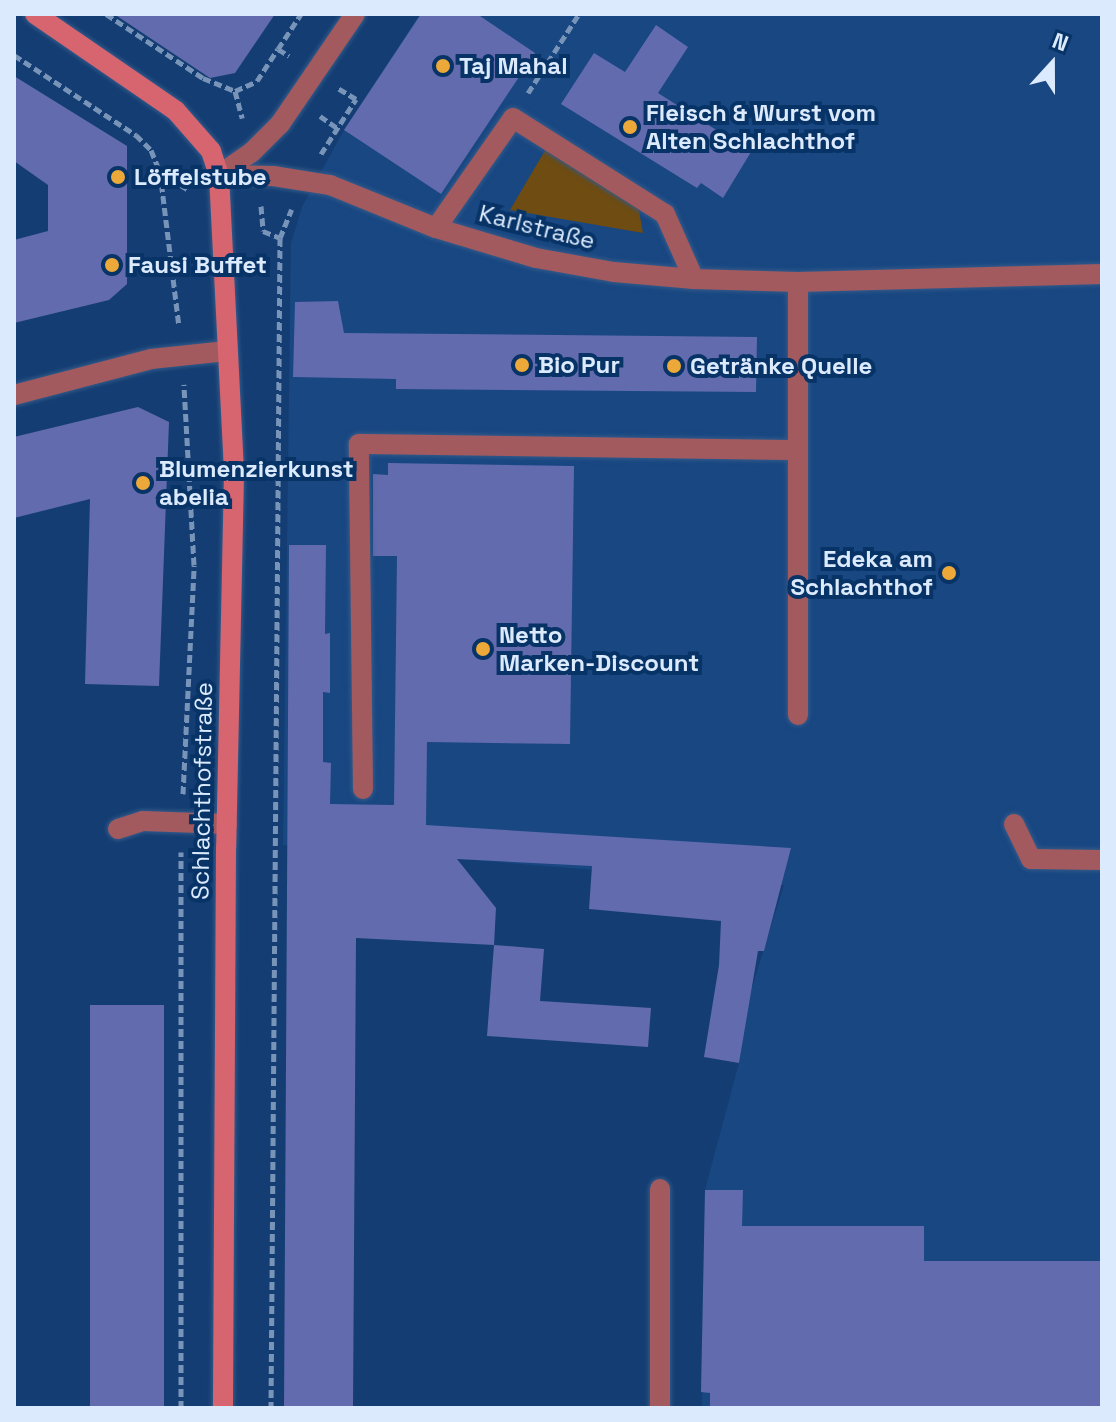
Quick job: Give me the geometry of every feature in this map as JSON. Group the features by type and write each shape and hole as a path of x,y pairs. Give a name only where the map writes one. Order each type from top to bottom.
{"main road":[{"path":"35,14 176,111 211,151 219,175"},
{"name":"Schlachthofstraße","path":"219,175 234,474 227,824 223,1408"}],"street":[{"path":"219,175 251,153 280,124 355,14"},
{"path":"436,228 513,118 665,214 694,279"},
{"name":"Karlstraße","path":"219,175 273,176 330,185 436,228 536,258 614,272 694,279 798,282 1102,274"},
{"path":"798,282 798,715"},
{"path":"14,395 151,359 227,351"},
{"path":"363,789 359,444 797,450"},
{"path":"118,829 143,821 227,824"},
{"path":"1014,824 1031,859 1102,860"},
{"path":"660,1189 660,1408"}],"path":[{"path":"278,49 301,14"},
{"path":"513,118 579,14"},
{"path":"14,55 136,135 158,161 183,356 194,565 182,822 181,1408"}],"shaded area":[{"path":"420,14 1102,14 1102,1408 702,1408 705,1190 739,1063 750,994 784,885 283,845 291,244 302,207 344,130"},
{"path":"547,147 637,200 643,233 510,210"}],"building":[{"path":"114,14 275,14 235,73 210,78"},
{"path":"421,14 477,14 535,53 441,194 344,130"},
{"path":"656,25 688,47 658,93 751,152 723,198 701,183 697,188 561,104 594,53 625,72"},
{"path":"14,76 127,146 127,284 109,300 14,323 14,240 48,231 48,185 14,161"},
{"path":"338,301 344,333 757,337 756,392 396,389 396,379 293,377 295,302"},
{"path":"138,407 169,422 159,686 85,684 90,499 14,518 14,437"},
{"path":"388,463 574,466 570,744 427,742 426,825 791,848 764,951 758,951 739,1063 704,1057 719,965 721,921 589,909 592,866 457,859 496,908 494,945 356,938 353,1408 284,1408 289,545 326,545 325,634 330,633 330,693 323,692 323,762 331,763 330,804 394,805 397,556 373,556 373,474 388,475"},
{"path":"494,945 544,949 540,1001 651,1008 648,1047 487,1036"},
{"path":"90,1005 164,1005 164,1408 90,1408"},
{"path":"705,1190 743,1190 742,1226 924,1226 924,1261 1102,1261 1102,1408 710,1406 710,1393 701,1392"}],"place":[{"name":"Taj Mahal","path":"443,66"},
{"name":"Fleisch & Wurst vom Alten Schlachthof","path":"630,127"},
{"name":"Löffelstube","path":"118,177"},
{"name":"Fausi Buffet","path":"112,265"},
{"name":"Bio Pur","path":"522,365"},
{"name":"Getränke Quelle","path":"674,366"},
{"name":"Blumenzierkunst abelia","path":"143,483"},
{"name":"Edeka am Schlachthof","path":"949,573"},
{"name":"Netto Marken-Discount","path":"483,649"}]}
